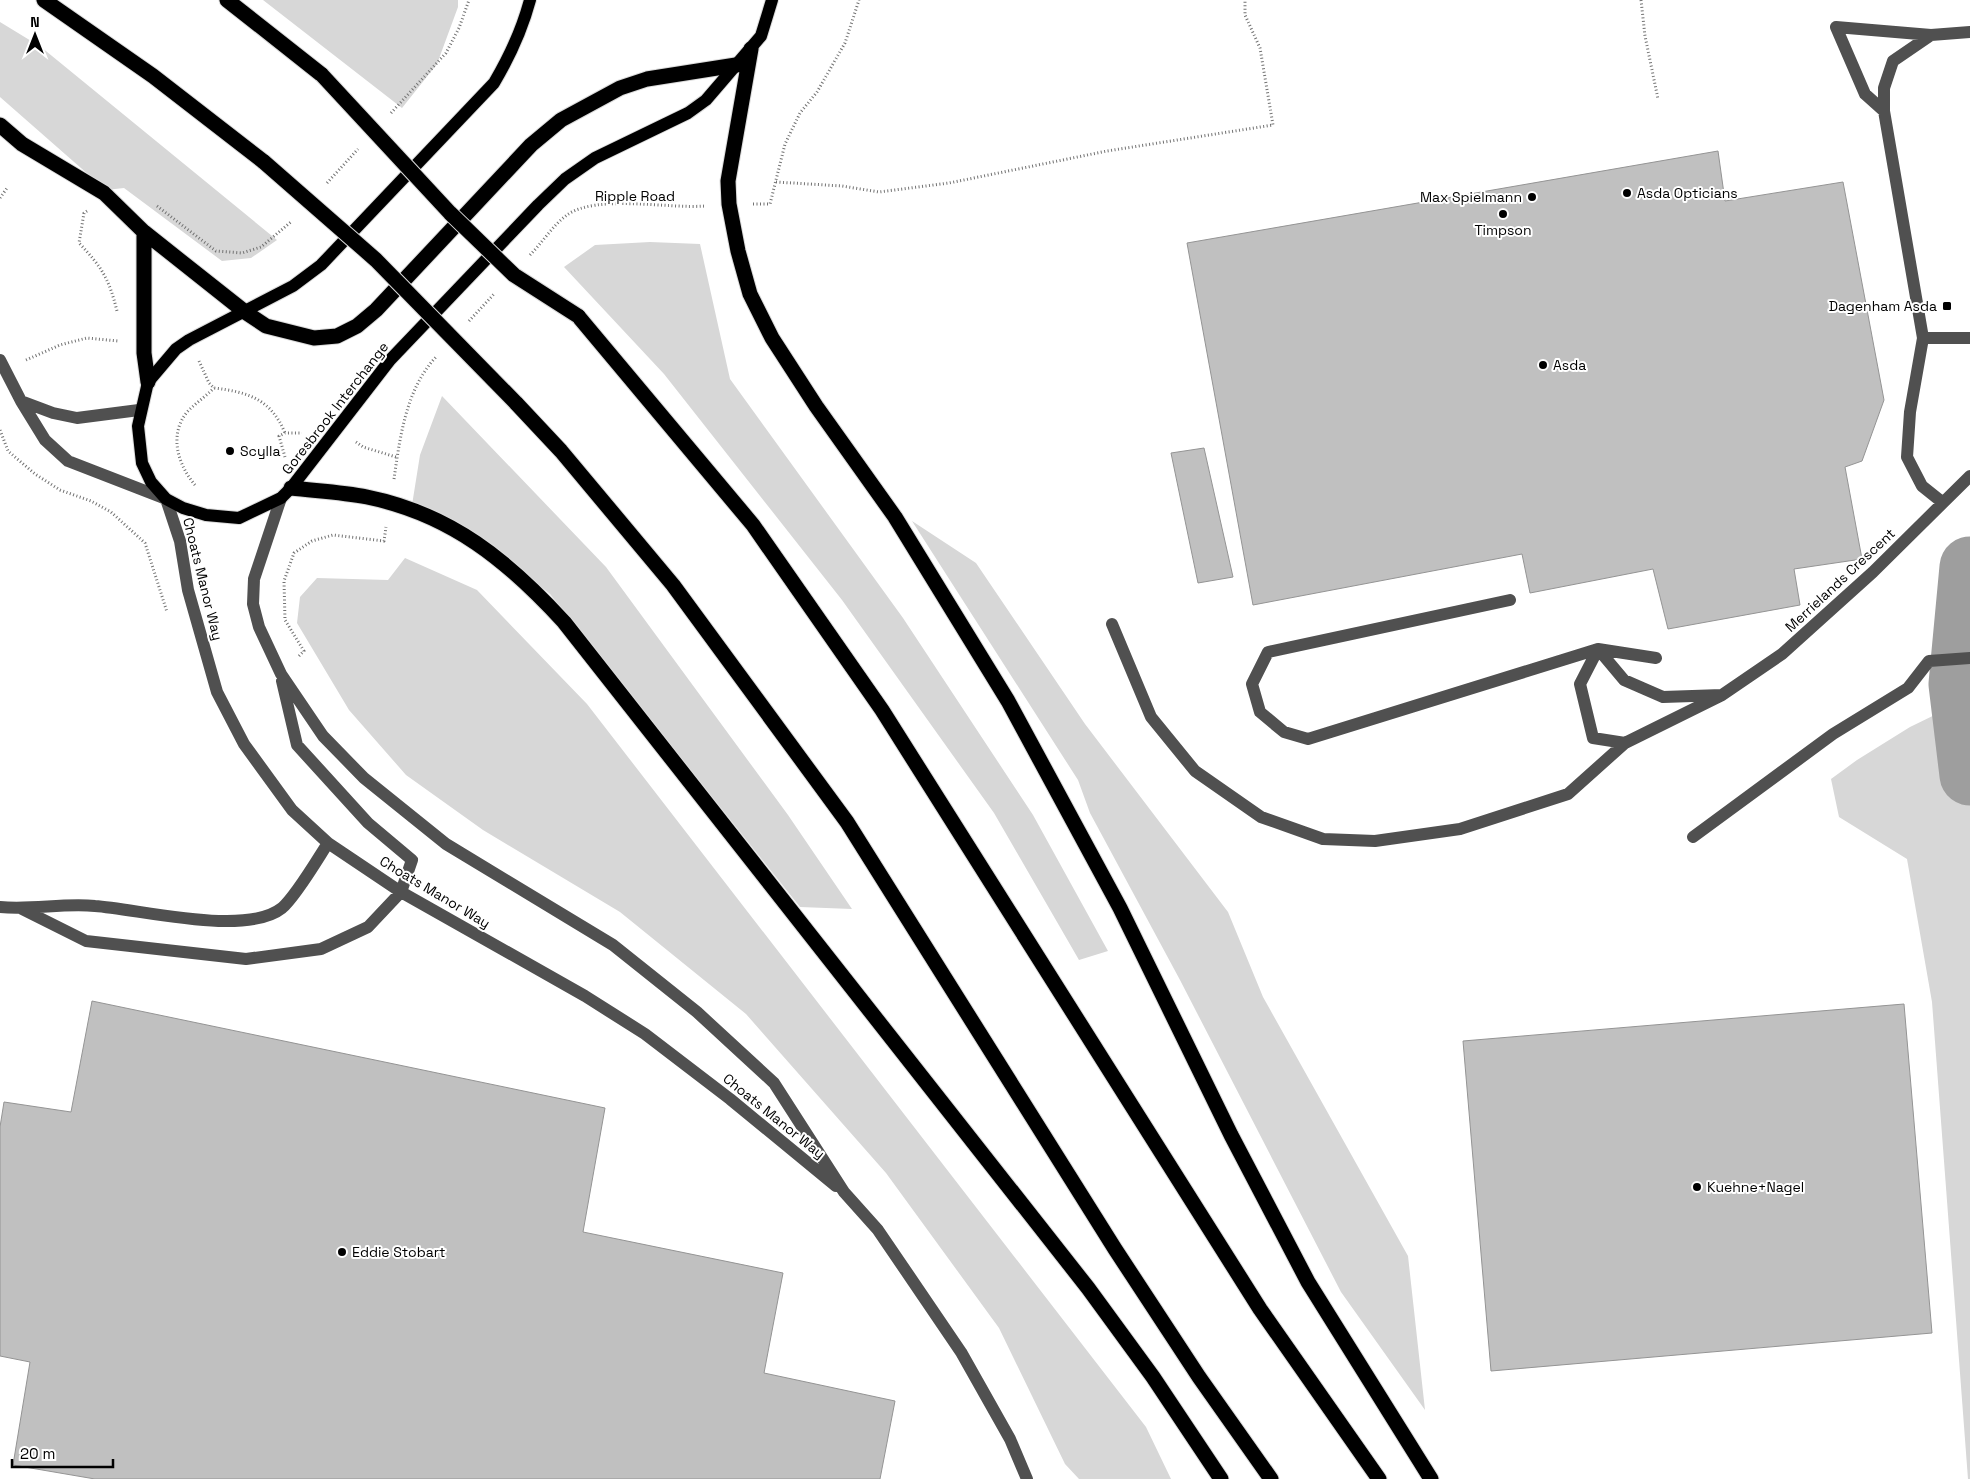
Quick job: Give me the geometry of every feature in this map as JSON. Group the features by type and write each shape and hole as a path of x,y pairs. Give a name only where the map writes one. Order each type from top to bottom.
{"highway":[{"path":"44,0 153,76 264,162 376,260 561,451 673,585 847,822 1114,1249 1270,1479"},
{"path":"227,0 322,75 450,213 514,275 578,316 753,525 882,710 1260,1309 1379,1479"},
{"path":"751,49 728,181 729,204 738,250 750,294 772,338 816,406 895,517 1008,701 1120,908 1231,1135 1308,1282 1431,1479"},
{"path":"0,125 22,144 104,194 144,232 245,312 266,326 290,334 314,338 337,336 344,333 357,326 376,310 531,145 560,120 620,88 647,79 736,65"},
{"path":"144,232 144,353 148,382"},
{"path":"286,493 368,497 422,513 450,526 488,549 529,584 564,622 878,1018 1082,1280 1153,1376 1221,1479"}],"main road":[{"name":"Goresbrook Interchange","path":"530,0 524,23 512,54 488,90 321,265 293,286 176,349 148,382 140,410 138,426 142,463 151,482 166,498 183,508 206,515 239,518 286,493 390,360 538,205 566,179 595,158 688,113 706,100 761,36 772,0"}],"street":[{"path":"1884,111 1866,94 1836,27 1931,35 1970,32"},
{"path":"1931,35 1893,61 1884,88 1884,111 1923,338 1910,412 1907,457 1922,486 1942,502"},
{"path":"1923,338 1965,338"},
{"path":"0,360 21,401 45,440 68,461 166,498"},
{"path":"21,401 54,413 77,418 140,410"},
{"name":"Merrielands Crescent","path":"1112,624 1151,717 1195,771 1262,817 1323,839 1375,842 1460,829 1568,794 1625,743 1722,695 1782,654 1872,572 1970,476"},
{"name":"Choats Manor Way","path":"286,493 254,579 253,604 259,627 281,674 323,736 364,778 446,844 613,946 697,1012 774,1083 844,1192"},
{"name":"Choats Manor Way","path":"166,498 180,541 188,590 217,692 244,744 292,810 328,843 401,892 585,996 645,1034 730,1098 844,1192 878,1230 961,1352 1010,1439 1028,1479"},
{"path":"1510,600 1268,652 1252,684 1260,712 1284,732 1308,739 1598,649 1656,658"},
{"path":"1598,649 1624,680 1663,697 1722,695"},
{"path":"1598,649 1580,684 1593,738 1625,743"},
{"path":"1694,837 1833,734 1908,688 1929,661 1970,658"},
{"path":"22,909 86,941 246,959 321,949 368,927 401,892 412,860 368,823 297,746 281,674"},
{"path":"0,907 22,909 94,905 207,920 257,920 282,908 328,843"}],"path":[{"path":"386,119 446,53 459,28 469,0"},
{"name":"Ripple Road","path":"527,258 567,215 590,206 627,204 693,207 729,204 770,204 789,136 800,113 817,92 845,43 860,0"},
{"path":"776,182 842,186 880,192 949,183 1107,151 1273,125 1260,48 1245,15 1245,0"},
{"path":"1641,0 1645,36 1658,99"},
{"path":"325,185 359,148"},
{"path":"0,198 7,188"},
{"path":"156,206 216,251 242,253 261,247 285,229 298,214"},
{"path":"84,213 79,243 100,265 110,286 118,313"},
{"path":"467,323 501,287"},
{"path":"21,362 60,345 87,338 118,342 118,332"},
{"path":"394,475 396,457 412,395 427,366 441,351"},
{"path":"209,383 214,388 240,391 266,404 279,418 285,433 279,436 286,461"},
{"path":"196,488 178,460 176,444 179,427 187,412 214,388"},
{"path":"0,430 8,451 35,474 60,490 91,501 111,512 145,543 167,613"},
{"path":"361,446 396,457"},
{"path":"304,651 285,620 284,581 294,553 312,542 332,535 384,541 386,529"}],"shaded area":[{"path":"263,0 458,0 458,7 437,64 402,108"},
{"path":"0,22 41,47 277,240 251,258 222,261 124,188 106,190 0,97"},
{"path":"650,242 700,244 730,379 903,618 1033,815 1108,951 1079,960 994,813 842,600 664,374 564,267 595,245"},
{"path":"442,396 606,567 788,815 852,909 800,907 550,594 479,538 412,505 420,455"},
{"path":"912,521 976,563 1085,724 1228,912 1263,997 1408,1256 1425,1410 1341,1292 1180,980 1090,813 1078,780"},
{"path":"405,558 477,590 587,704 1146,1427 1171,1479 1079,1479 1065,1464 999,1328 886,1173 746,1014 620,912 483,830 406,775 349,710 297,623 300,597 317,578 388,580"},
{"path":"1970,706 1970,1479 1968,1479 1932,1002 1907,859 1839,817 1831,779 1857,760 1910,727 1949,708"}],"building":[{"name":"Asda","path":"1718,151 1725,201 1843,182 1884,400 1862,461 1845,467 1862,559 1794,569 1800,605 1668,629 1653,569 1530,593 1522,554 1253,605 1187,243"},
{"path":"1204,448 1233,577 1198,583 1171,453"},
{"name":"Eddie Stobart","path":"92,1001 605,1108 583,1232 783,1273 764,1373 895,1401 880,1479 95,1479 13,1465 30,1362 0,1356 0,1127 4,1102 71,1112"},
{"name":"Kuehne+Nagel","path":"1904,1004 1932,1333 1491,1371 1463,1041"}],"waterway":[{"path":"1970,567 1959,684 1970,775"}],"place":[{"name":"Asda Opticians","path":"1627,193"},
{"name":"Max Spielmann","path":"1532,197"},
{"name":"Timpson","path":"1503,214"},
{"name":"Dagenham Asda","path":"1947,306"},
{"name":"Asda","path":"1543,365"},
{"name":"Scylla","path":"230,451"},
{"name":"Kuehne+Nagel","path":"1697,1187"},
{"name":"Eddie Stobart","path":"342,1252"}]}
